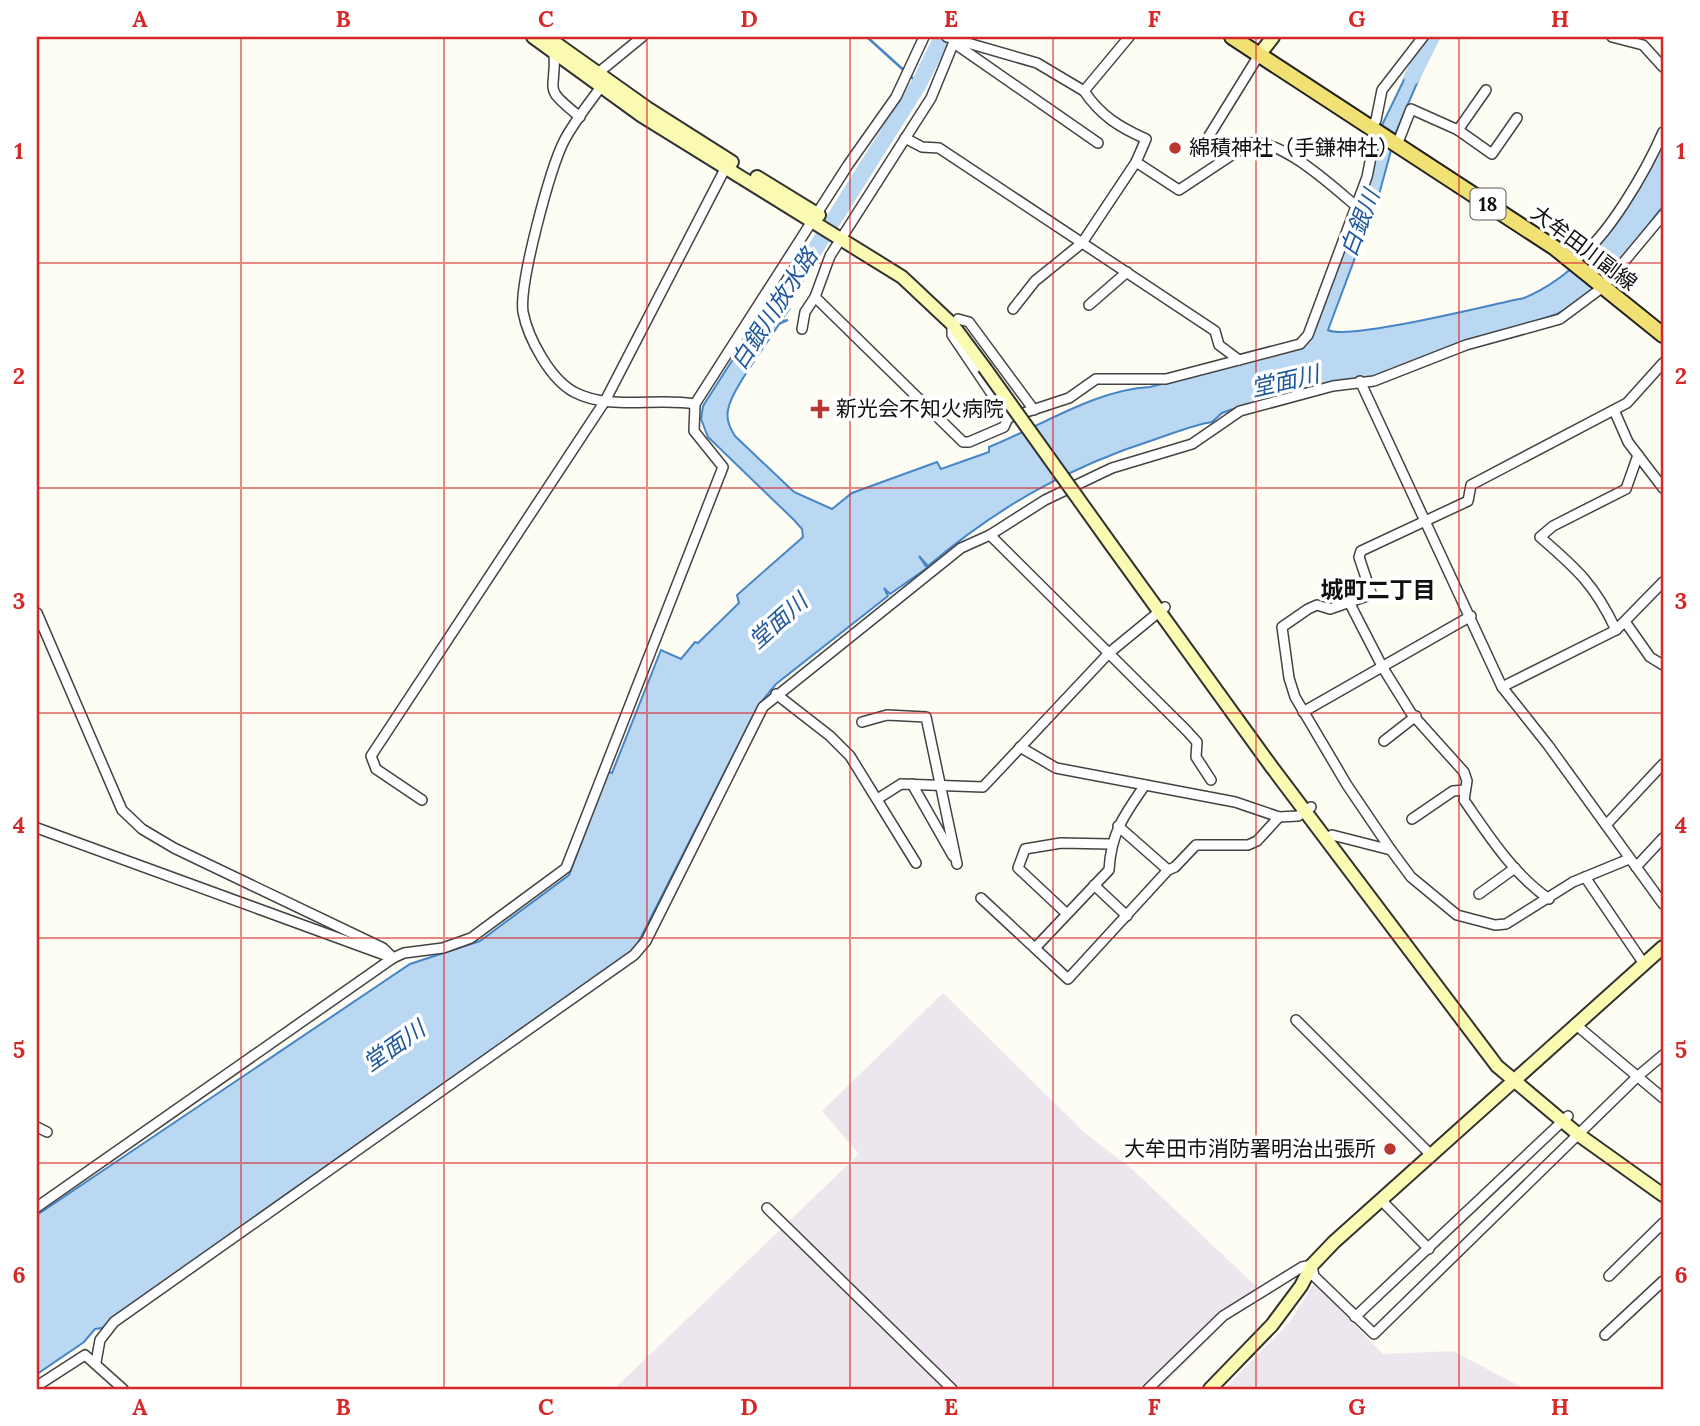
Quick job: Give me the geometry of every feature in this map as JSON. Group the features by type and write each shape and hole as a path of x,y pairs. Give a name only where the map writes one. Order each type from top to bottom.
{"main road":[{"name":"大牟田川副線","path":"1232,37 1575,264 1663,335"}],"street":[{"path":"533,37 552,42 727,164"},
{"path":"598,73 642,37"},
{"path":"37,1207 393,958 404,953 413,955 471,939 566,868 723,467 694,430 695,404 896,97 923,37"},
{"path":"1084,91 1127,37"},
{"path":"1204,144 1273,37"},
{"path":"1007,418 1069,398 1096,379 1166,379 1300,344 1308,335 1367,177 1382,90 1423,37"},
{"path":"1612,37 1643,45 1663,67"},
{"path":"953,39 1037,63 1084,91 1095,107 1117,126 1146,139 1136,162 1082,243 1035,281 1013,309"},
{"path":"802,329 805,312 815,297 842,234 931,98 953,39"},
{"path":"953,39 1098,143"},
{"path":"552,42 600,88 907,271 955,321 1497,1066 1517,1078 1565,1119 1663,1186"},
{"path":"552,42 550,87 555,96 580,117"},
{"path":"598,73 600,88 565,141 550,179 527,269 523,312 535,342 561,382 573,391 605,401 664,400 695,404"},
{"path":"1458,130 1486,90"},
{"path":"1396,145 1411,109 1458,130 1492,154 1517,118"},
{"path":"1575,264 1610,220 1663,132"},
{"path":"905,138 922,147 939,148 1127,272 1215,331 1219,345 1239,360"},
{"path":"1136,162 1179,190 1250,143 1256,142 1290,155 1356,206"},
{"path":"422,800 376,769 372,756 605,401 727,164"},
{"path":"96,1362 100,1339 114,1322 634,955 646,941 761,710 776,694 961,548 990,535 1045,500 1112,468 1192,444 1240,411 1360,381 1374,381 1466,345 1559,318 1602,286 1663,215"},
{"path":"1089,305 1127,272"},
{"path":"815,297 963,442 1004,427 1007,418"},
{"path":"955,321 968,322 1034,410"},
{"path":"955,321 952,335 1007,418"},
{"path":"1629,859 1585,877 1506,924 1495,925 1457,915 1411,877 1346,785 1303,712 1289,678 1282,627 1308,609 1317,606 1330,609 1371,593 1359,557 1360,551 1468,501 1471,485 1548,442 1627,403 1663,363"},
{"path":"1360,381 1502,687 1663,904"},
{"path":"1614,410 1628,442 1663,488"},
{"path":"1616,630 1602,600 1586,578 1540,537 1553,526 1626,489 1638,455"},
{"path":"990,535 1197,742 1196,757 1211,780"},
{"path":"1502,687 1616,630 1626,623 1663,582"},
{"path":"1349,602 1382,668 1416,716 1464,772 1464,800 1515,868 1533,888 1549,899"},
{"path":"879,798 901,784 983,788 1109,653 1162,609"},
{"path":"37,613 122,810 128,818 174,848 383,948 393,958"},
{"path":"1303,712 1471,616"},
{"path":"1626,623 1650,657 1663,665"},
{"path":"776,694 830,736 850,756 879,798 916,863"},
{"path":"862,722 887,715 926,718 957,864 912,784"},
{"path":"1384,741 1416,716"},
{"path":"1020,747 1056,768 1235,802 1279,817 1298,816 1308,809"},
{"path":"1606,825 1660,776 1663,764"},
{"path":"1035,948 1109,870 1110,844 1144,785"},
{"path":"1412,819 1453,790 1465,790"},
{"path":"981,898 1069,979 1168,870 1175,867 1196,845 1248,845 1257,841 1279,817"},
{"path":"1118,826 1168,870"},
{"path":"37,828 393,958"},
{"path":"1329,837 1391,850"},
{"path":"1636,867 1663,838"},
{"path":"1067,914 1018,868 1025,849 1061,843 1110,844"},
{"path":"1479,894 1515,868"},
{"path":"1585,877 1644,964"},
{"path":"1094,886 1127,916"},
{"path":"1210,1389 1272,1325 1301,1286 1312,1265 1663,947"},
{"path":"1296,1020 1432,1156"},
{"path":"1575,1024 1663,1098"},
{"path":"1312,1265 1314,1276 1374,1334 1638,1076 1663,1055"},
{"path":"1355,1317 1565,1119"},
{"path":"37,1127 47,1132"},
{"path":"1583,1132 1663,1195"},
{"path":"1381,1200 1429,1249"},
{"path":"766,1208 953,1389"},
{"path":"1609,1276 1663,1223"},
{"path":"1149,1389 1223,1316 1293,1272 1312,1265"},
{"path":"1605,1335 1663,1281"},
{"path":"37,1386 85,1355 96,1362 123,1389"}],"shaded area":[{"path":"943,993 1086,1134 1132,1169 1259,1289 1160,1389 614,1389 859,1154 822,1111"},
{"path":"1314,1283 1383,1354 1453,1351 1525,1389 1224,1389 1289,1323"}],"water":[{"name":"堂面川","path":"1416,55 1426,62 1396,132 1380,191 1328,330 1363,330 1422,320 1524,298 1549,285 1571,269 1607,229 1663,136 1663,206 1609,275 1572,306 1557,314 1371,379 1349,380 1236,408 1222,413 1212,422 1184,429 1093,462 1008,507 928,566 919,556 927,568 890,594 884,588 888,596 776,684 758,706 635,949 102,1328 95,1329 84,1342 37,1374 37,1215 410,964 480,941 569,875 598,799 596,796 605,771 612,773 661,650 681,659 695,642 698,643 739,603 737,595 803,537 802,529 794,520 708,437 701,419 703,406 772,298 777,302 780,297 789,303 790,308 781,321 788,320 779,324 736,391 728,410 729,424 735,436 794,492 832,509 852,493 937,462 941,469 989,452 989,447 1108,395 1150,387 1304,347 1377,146 1382,125"}],"waterway":[{"path":"867,37 919,84"},
{"name":"白銀川放水路","path":"773,316 919,84 942,37"},
{"name":"白銀川","path":"1412,77 1432,37"}],"place":[{"name":"綿積神社（手鎌神社）","path":"1175,148"},
{"name":"新光会不知火病院","path":"820,409"},
{"name":"大牟田市消防署明治出張所","path":"1390,1149"}],"district":[{"name":"城町二丁目","path":"1378,590"}]}
